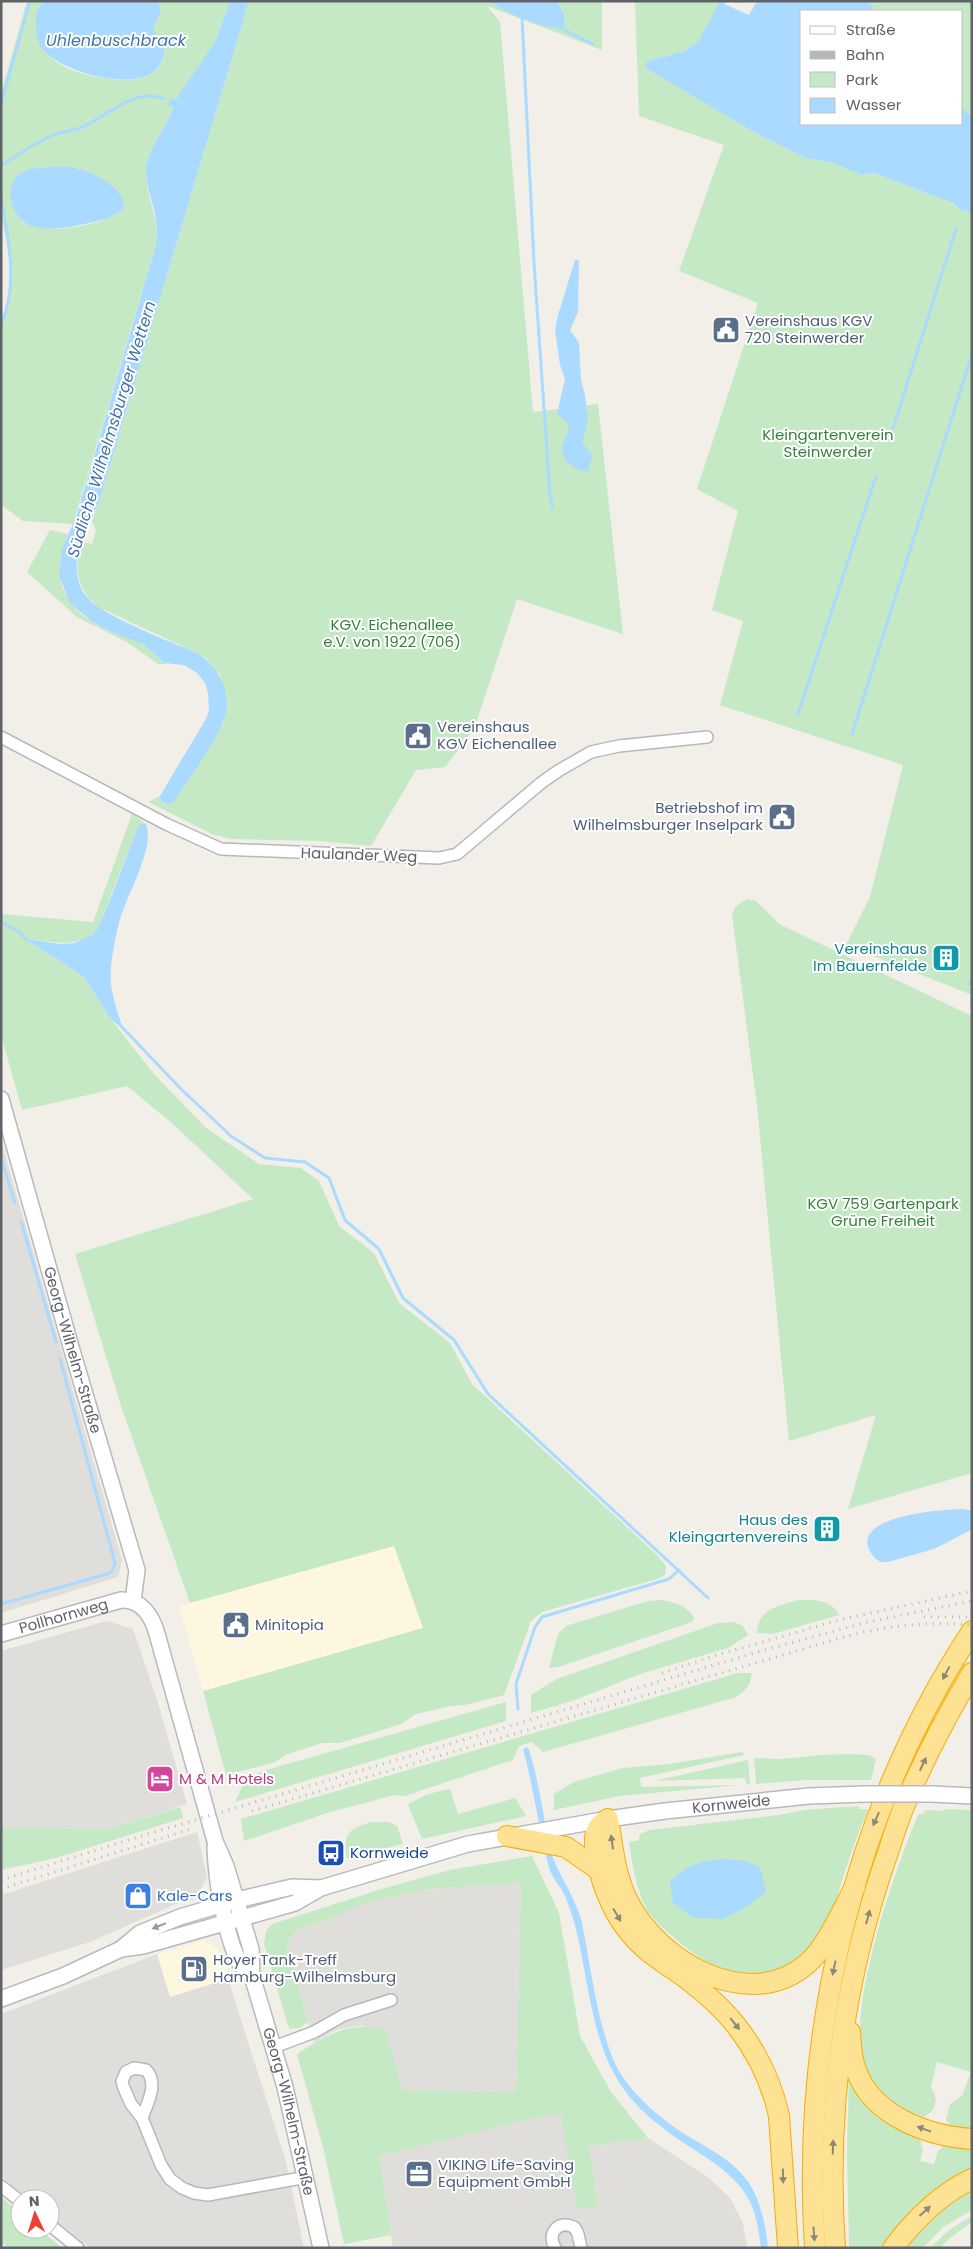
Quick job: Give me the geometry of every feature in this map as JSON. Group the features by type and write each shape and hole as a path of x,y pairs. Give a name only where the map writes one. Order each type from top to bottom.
{"highway":[{"path":"815,2248 813,2137 821,2042 831,1984 855,1887 872,1829 910,1741 954,1657 972,1631"},
{"path":"835,2248 832,2208 833,2127 840,2050 848,1998 874,1894 904,1805 935,1738 972,1673"},
{"path":"788,2248 780,2116 774,2095 758,2058 738,2027 715,2002 651,1954 629,1932 612,1907 599,1870 595,1834 598,1825 608,1819 620,1883 636,1916 651,1933 689,1964 724,1981 737,1984 768,1982 784,1978 807,1964 826,1940 855,1887"},
{"path":"507,1836 552,1836 599,1870"},
{"path":"848,1998 851,2046 856,2070 860,2081 876,2100 887,2110 914,2126 931,2132 972,2139"},
{"path":"893,2248 916,2219 929,2207 972,2179"}],"main road":[{"name":"Georg-Wilhelm-Straße","path":"1,1099 71,1347 137,1570 137,1584 129,1600 143,1607 154,1624 215,1841 226,1866 234,1920 253,1956 252,1976 274,2047 307,2177 321,2248"},
{"name":"Pollhornweg","path":"1,1634 115,1601 129,1600"},
{"name":"Kornweide","path":"552,1836 608,1819 714,1805 810,1796 865,1794 972,1796"},
{"path":"121,1949 142,1946 295,1903 321,1888 439,1852 507,1836"},
{"path":"1,1999 63,1976 121,1949 140,1933 180,1917 230,1902 292,1887 321,1888"}],"street":[{"name":"Haulander Weg","path":"1,737 148,815 221,849 439,858 457,854 541,783 591,752 619,746 707,736"},
{"path":"274,2047 314,2032 344,2015 391,2000"},
{"path":"142,2118 161,2165 170,2179 187,2191 208,2195 307,2177"},
{"path":"555,2248 551,2240 552,2233 557,2227 564,2225 575,2228 581,2248"},
{"path":"60,2233 78,2248"}],"shaded area":[{"path":"1,1141 122,1560 118,1577 1,1613"},
{"path":"394,1546 423,1628 203,1691 179,1606"},
{"path":"107,1621 133,1629 158,1703 187,1804 109,1829 1,1827 1,1651"},
{"path":"197,1832 207,1877 196,1899 176,1904 90,1942 1,1970 1,1895"},
{"path":"521,1883 516,2093 402,2090 364,2025 336,2030 314,2043 286,1945 296,1930 333,1918 361,1904 428,1889"},
{"name":"Hoyer Tank-Treff Hamburg-Wilhelmsburg","path":"203,1941 218,1948 225,1959 228,1979 169,1997 157,1954"},
{"path":"157,1954 170,1997 228,1979 285,2158 304,2248 90,2248 60,2224 60,2189 17,2189 1,2176 1,2014"},
{"path":"562,2114 577,2209 598,2206 589,2146 648,2138 709,2178 730,2198 743,2223 747,2248 393,2248 379,2156 522,2121"}],"green space":[{"path":"27,1 44,1 38,8 42,49 50,57 63,66 77,72 119,80 146,77 156,71 162,61 164,44 153,30 161,10 158,1 230,1 216,40 176,99 170,99 168,105 173,107 148,160 146,177 156,225 156,245 73,524 23,521 1,505 1,321 7,307 10,289 9,257 1,212 1,94","holes":["34,168 78,168 124,208 101,221 71,228 50,229 23,222 13,204 11,191 16,178 21,173"]},
{"name":"KGV. Eichenallee e.V. von 1922 (706)","path":"249,1 489,1 524,19 562,29 563,10 556,1 602,1 602,50 487,6 500,22 533,412 598,404 623,634 517,599 474,729 445,767 416,770 371,846 318,841 230,839 212,834 148,802 160,796 163,804 173,803 223,724 227,704 220,675 206,658 98,607 85,593 77,569 83,542 92,544 96,530 92,521"},
{"name":"Kleingartenverein Steinwerder","path":"635,1 720,1 699,42 684,51 646,62 645,68 757,134 806,158 833,163 862,175 874,173 953,203 960,210 972,211 972,995 846,945 870,897 903,765 720,705 743,621 712,610 738,511 697,489 758,303 679,271 724,145 639,116"},
{"path":"868,1 972,1 972,117 963,109 963,10 876,10"},
{"path":"50,530 68,534 62,550 60,578 70,601 79,612 105,629 138,641 164,663 168,664 158,664 127,642 77,617 27,572"},
{"path":"132,814 146,824 139,824 98,928 82,940 73,942 26,940 84,977 111,1019 153,1073 206,1128 259,1164 301,1168 319,1181 339,1226 374,1253 399,1303 450,1343 472,1384 657,1555 666,1566 665,1575 657,1579 542,1612 531,1621 504,1695 465,1705 451,1706 416,1714 401,1724 340,1743 322,1743 288,1754 273,1763 226,1775 203,1691 423,1628 394,1546 190,1603 121,1406 75,1254 253,1199 173,1124 127,1086 22,1110 1,1035 1,914 93,922"},
{"name":"KGV 759 Gartenpark Grüne Freiheit","path":"747,899 756,901 779,924 972,1016 972,1473 848,1509 876,1415 789,1441 757,1105 732,915 735,907"},
{"path":"660,1600 683,1607 694,1617 692,1622 558,1667 549,1668 558,1634 566,1626 648,1601"},
{"path":"799,1600 827,1603 839,1615 773,1634 757,1633 758,1625 765,1613 777,1606"},
{"path":"734,1622 743,1626 748,1635 728,1648 640,1674 575,1700 531,1713 531,1695 557,1679 718,1623"},
{"path":"738,1673 752,1673 746,1688 741,1694 733,1698 543,1752 532,1742 519,1746 513,1760 405,1796 395,1795 330,1812 244,1841 241,1819"},
{"path":"506,1702 506,1721 235,1802 246,1778 266,1770"},
{"path":"742,1752 744,1755 640,1778 641,1787 741,1785 619,1796 554,1810 554,1794 574,1782 623,1768 670,1764"},
{"path":"850,1754 869,1755 876,1759 871,1780 806,1780 756,1784 754,1758 782,1759"},
{"path":"748,1760 750,1784 747,1785 745,1778 654,1781"},
{"path":"450,1789 458,1814 515,1798 526,1816 422,1839 408,1804 428,1794"},
{"path":"859,1806 859,1809 868,1809 832,1913 820,1937 812,1947 803,1957 788,1967 771,1973 753,1976 735,1975 725,1972 689,1950 666,1931 645,1907 636,1879 629,1842 639,1840 640,1834 650,1830 779,1815 804,1810"},
{"path":"180,1807 183,1818 56,1858 1,1870 1,1827 109,1829"},
{"path":"945,1809 972,1810 972,2132 954,2129 946,2120 950,2104 962,2096 971,2072 937,2062 931,2086 936,2099 933,2110 924,2117 914,2113 912,2116 882,2095 872,2083 861,2052 860,2021 865,1985 885,1907 908,1839 918,1815 923,1814 926,1810 944,1811"},
{"path":"372,1822 389,1822 397,1826 403,1844 347,1858 346,1843 349,1833 353,1829"},
{"path":"532,1856 559,1913 580,2036 611,2092 648,2138 589,2146 598,2206 577,2209 561,2114 522,2121 379,2156 391,2235 344,2244 324,2151 297,2054 318,2041 338,2032 360,2027 385,2028 402,2090 516,2092 521,1883 428,1889 361,1904 333,1918 296,1930 286,1945 308,2022 299,2028 289,2029 264,1944 266,1931 272,1924 385,1888 450,1870"},
{"path":"849,2072 913,2135 920,2139 923,2150 920,2161 934,2164 938,2151 944,2146 972,2149 972,2169 958,2176 922,2203 881,2248 849,2248 847,2153"},
{"path":"972,2191 972,2210 943,2227 923,2248 905,2248 935,2216"},
{"path":"1,2197 10,2205 10,2239 51,2239 62,2248 8,2248 1,2242"},
{"path":"972,2216 972,2222 951,2237 940,2248 930,2248 949,2230"}],"water":[{"name":"Uhlenbuschbrack","path":"44,1 158,1 161,10 153,30 164,44 162,60 154,71 141,78 124,80 87,74 69,67 44,51 39,42 36,32 36,18 38,9"},
{"path":"230,1 249,1 100,499 82,540 77,559 77,571 81,588 95,604 122,620 197,653 211,664 224,686 227,703 226,712 218,732 173,803 166,804 161,801 160,796 206,719 209,710 208,693 205,683 197,673 184,665 164,663 143,644 105,629 91,621 69,602 59,575 62,549 77,514 156,245 156,220 146,175 148,160 173,108 168,105 170,99 176,99 216,40"},
{"path":"489,1 556,1 564,14 563,29 524,19 505,11"},
{"path":"720,1 868,1 876,10 800,10 800,125 963,125 963,109 972,117 972,211 962,211 953,203 874,173 862,175 833,163 806,158 757,134 645,68 646,62 684,51 698,42"},
{"path":"48,167 75,168 101,178 120,194 124,208 106,219 65,228 45,229 32,226 19,217 15,210 12,202 12,185 22,172"},
{"path":"575,260 579,260 578,312 570,330 579,343 581,380 588,421 582,442 592,456 588,471 577,469 565,459 562,449 569,426 557,414 565,379 560,365 555,330"},
{"path":"139,824 146,824 148,834 147,846 122,912 114,945 111,970 113,995 123,1029 111,1019 84,977 25,939 61,944 75,943 93,934 98,928"},
{"path":"964,1509 972,1511 971,1530 934,1549 888,1562 880,1562 872,1555 868,1547 868,1536 876,1528 889,1521 905,1516 940,1510"},
{"path":"528,1747 553,1858 573,1898 582,1923 602,2024 614,2061 628,2085 651,2109 677,2129 720,2156 743,2175 753,2190 760,2206 768,2248 761,2248 758,2225 753,2209 745,2193 737,2183 719,2167 670,2134 648,2116 629,2096 613,2071 598,2033 572,1916 562,1890 550,1871 523,1749"},
{"path":"724,1859 746,1861 760,1867 766,1892 748,1906 723,1919 694,1918 673,1903 670,1882 689,1867 707,1861"}],"pier":[{"path":"725,1 740,3 757,1 749,15 724,4"}],"waterway":[{"path":"1,104 30,1"},
{"path":"522,17 534,263 550,496 553,508"},
{"path":"563,29 592,44"},
{"path":"1,166 44,139 58,133 80,128 131,100 153,96 164,99"},
{"path":"1,196 9,245 11,277 10,293 1,325"},
{"path":"890,438 956,229"},
{"path":"852,734 972,354"},
{"path":"798,714 876,476"},
{"path":"1,922 19,932 27,940"},
{"path":"969,984 972,979"},
{"name":"Südliche Wilhelmsburger Wettern","path":"121,1026 181,1089 231,1136 265,1158 305,1162 329,1178 345,1220 379,1249 403,1298 454,1340 488,1394 708,1598"},
{"path":"1,1158 15,1203"},
{"path":"21,1221 56,1342"},
{"path":"1,1604 107,1574 112,1571 115,1563 60,1359"},
{"name":"Südliche Wilhelmsburger Wettern","path":"518,1709 516,1684 535,1627 542,1617 669,1579 679,1570"}],"railway":[{"path":"662,1673 717,1655 843,1619 972,1591"},
{"path":"1,1880 128,1840 761,1651 868,1622 972,1601"},
{"path":"924,1617 972,1617"},
{"path":"252,1811 844,1637 907,1625 972,1625"},
{"path":"1,1889 194,1828"}],"place":[{"name":"Vereinshaus KGV 720 Steinwerder","path":"726,330"},
{"name":"Vereinshaus KGV Eichenallee","path":"418,736"},
{"name":"Betriebshof im Wilhelmsburger Inselpark","path":"782,817"},
{"name":"Vereinshaus Im Bauernfelde","path":"946,958"},
{"name":"Haus des Kleingartenvereins","path":"827,1529"},
{"name":"Minitopia","path":"236,1625"},
{"name":"M & M Hotels","path":"160,1779"},
{"name":"Kornweide","path":"331,1853"},
{"name":"Kale-Cars","path":"138,1896"},
{"name":"Hoyer Tank-Treff Hamburg-Wilhelmsburg","path":"194,1969"},
{"name":"VIKING Life-Saving Equipment GmbH","path":"419,2174"}]}
